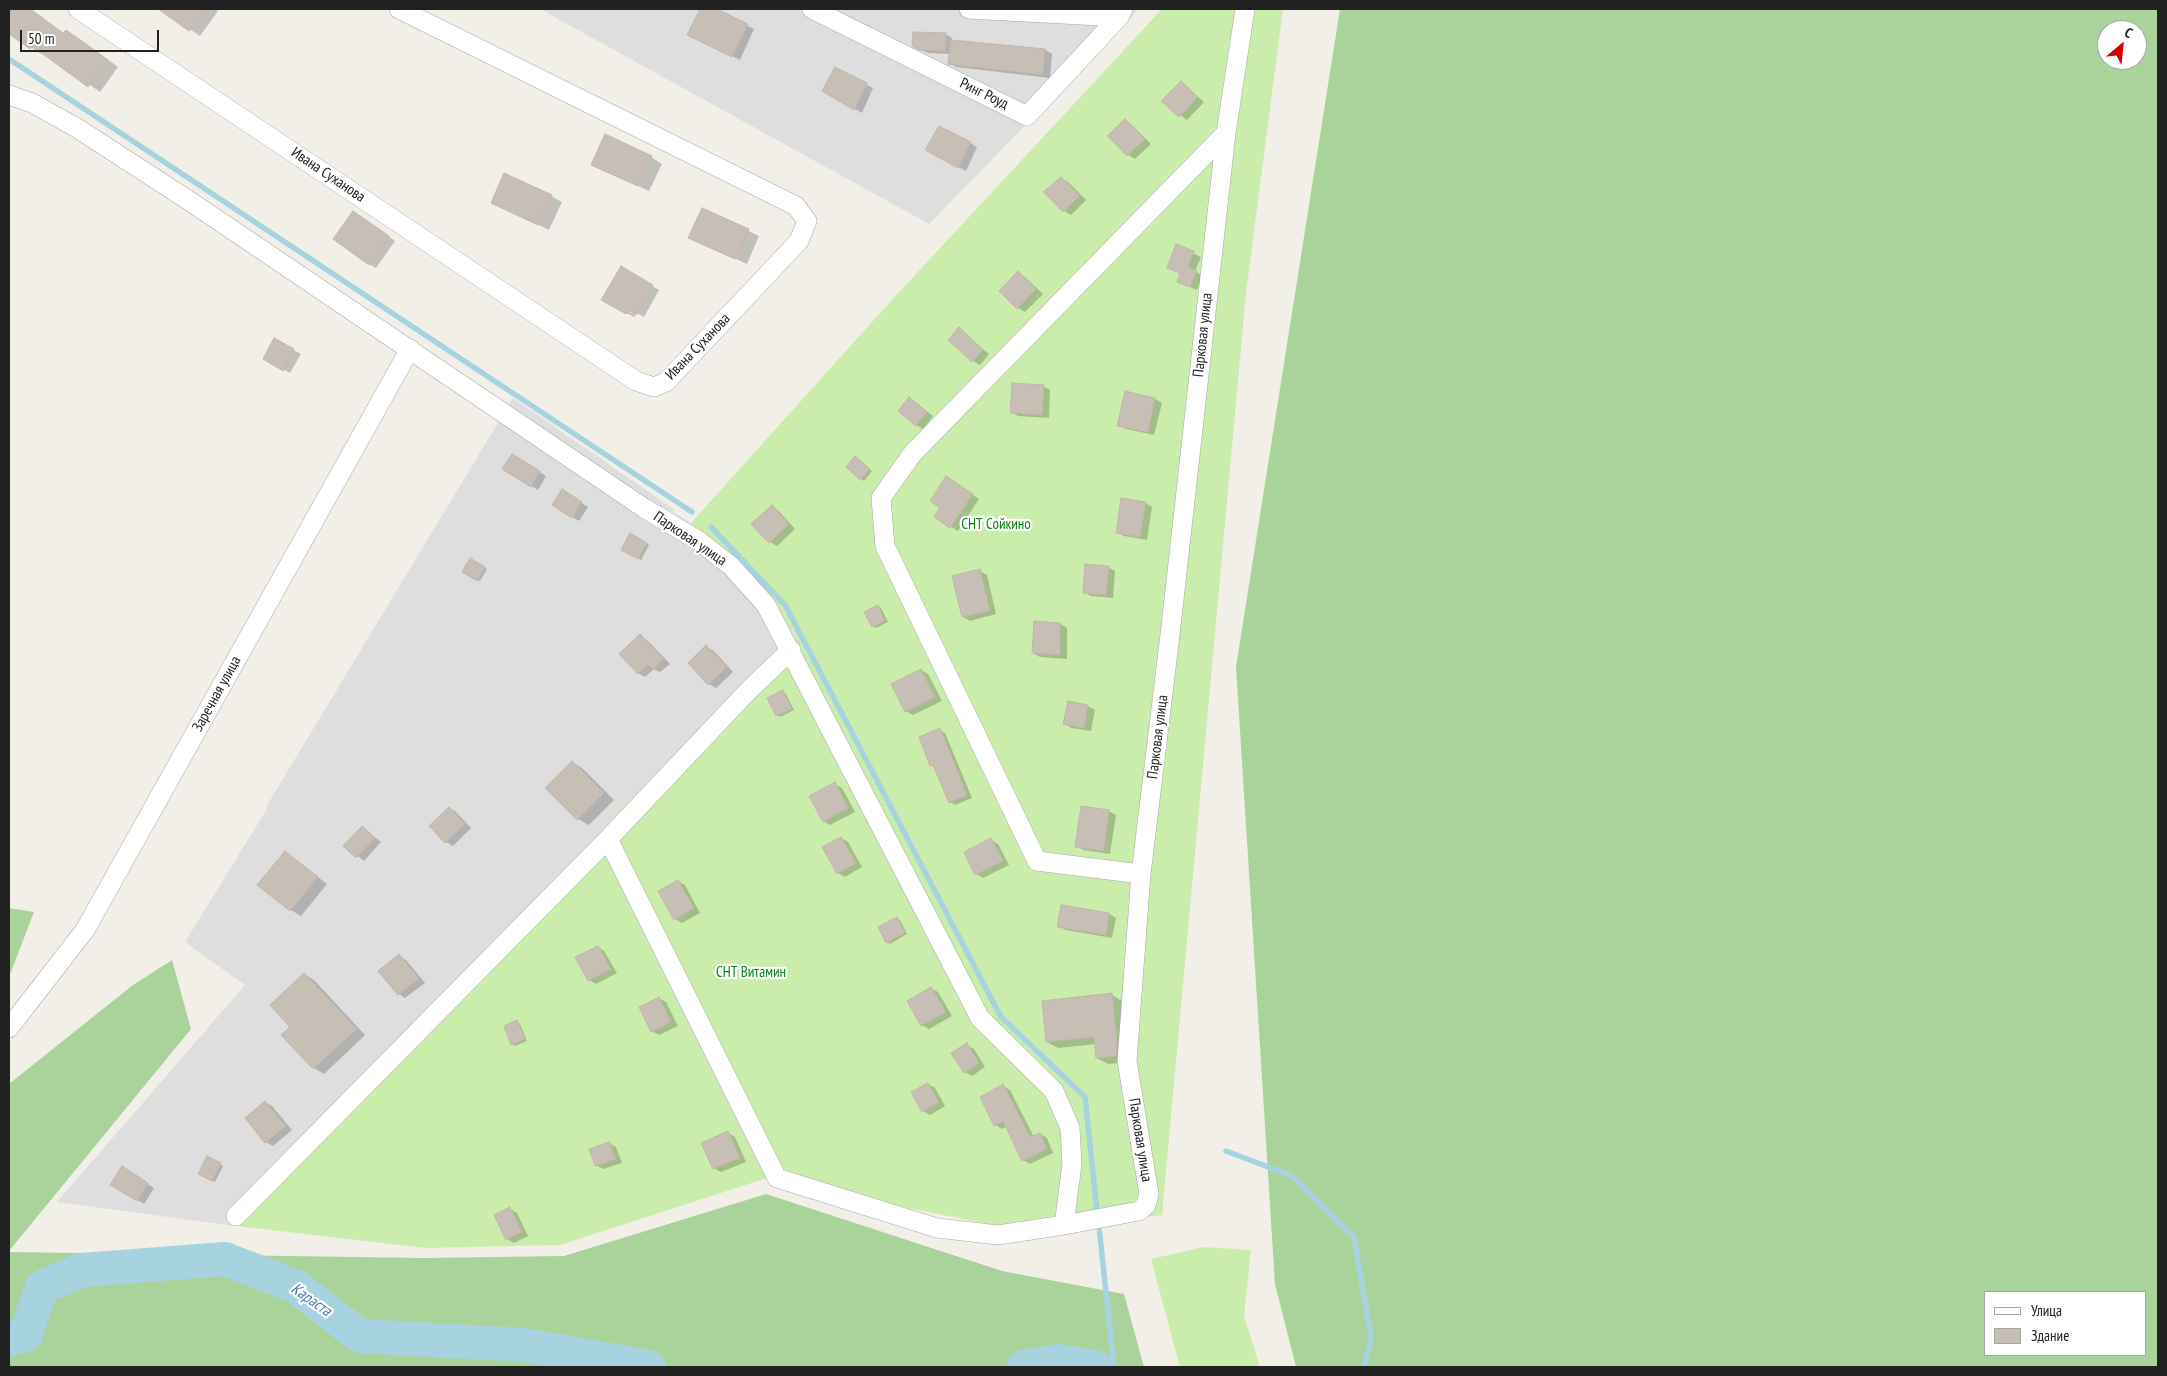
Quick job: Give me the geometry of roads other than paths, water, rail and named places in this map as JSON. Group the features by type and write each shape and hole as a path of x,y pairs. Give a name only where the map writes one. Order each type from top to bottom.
{"street":[{"name":"Ивана Суханова","path":"79,9 628,376 654,387 666,382 799,240 808,221 796,206 398,9"},
{"name":"Ринг Роуд","path":"812,9 1027,116 1121,13"},
{"path":"969,9 1121,13"},
{"name":"Парковая улица","path":"9,95 32,103 77,128 188,200 644,508 700,541 731,566 766,605 791,650 980,1018 1054,1092 1070,1128 1072,1164 1064,1225 1139,1211 1146,1205 1149,1194 1128,1061 1141,874 1170,635 1226,133 1245,9"},
{"path":"1141,874 1037,861 885,546 881,498 913,453 1226,133"},
{"name":"Заречная улица","path":"9,1028 85,930 410,349"},
{"path":"236,1216 608,839 749,690 791,650"},
{"path":"608,839 777,1178 937,1228 998,1235 1064,1225"}],"waterway":[{"path":"9,59 692,512"},
{"path":"711,527 785,605 1001,1017 1085,1097 1097,1211"},
{"path":"1226,1151 1292,1176 1354,1237 1371,1337 1364,1367"},
{"path":"1099,1227 1114,1367"},
{"name":"Караста","path":"9,1339 25,1336 42,1287 82,1270 225,1259 295,1286 360,1336 524,1345 649,1367"},
{"name":"Караста","path":"1024,1367 1059,1361 1095,1367"}],"park label":[{"name":"СНТ Сойкино","path":"996,525"},
{"name":"СНТ Витамин","path":"751,973"}]}
